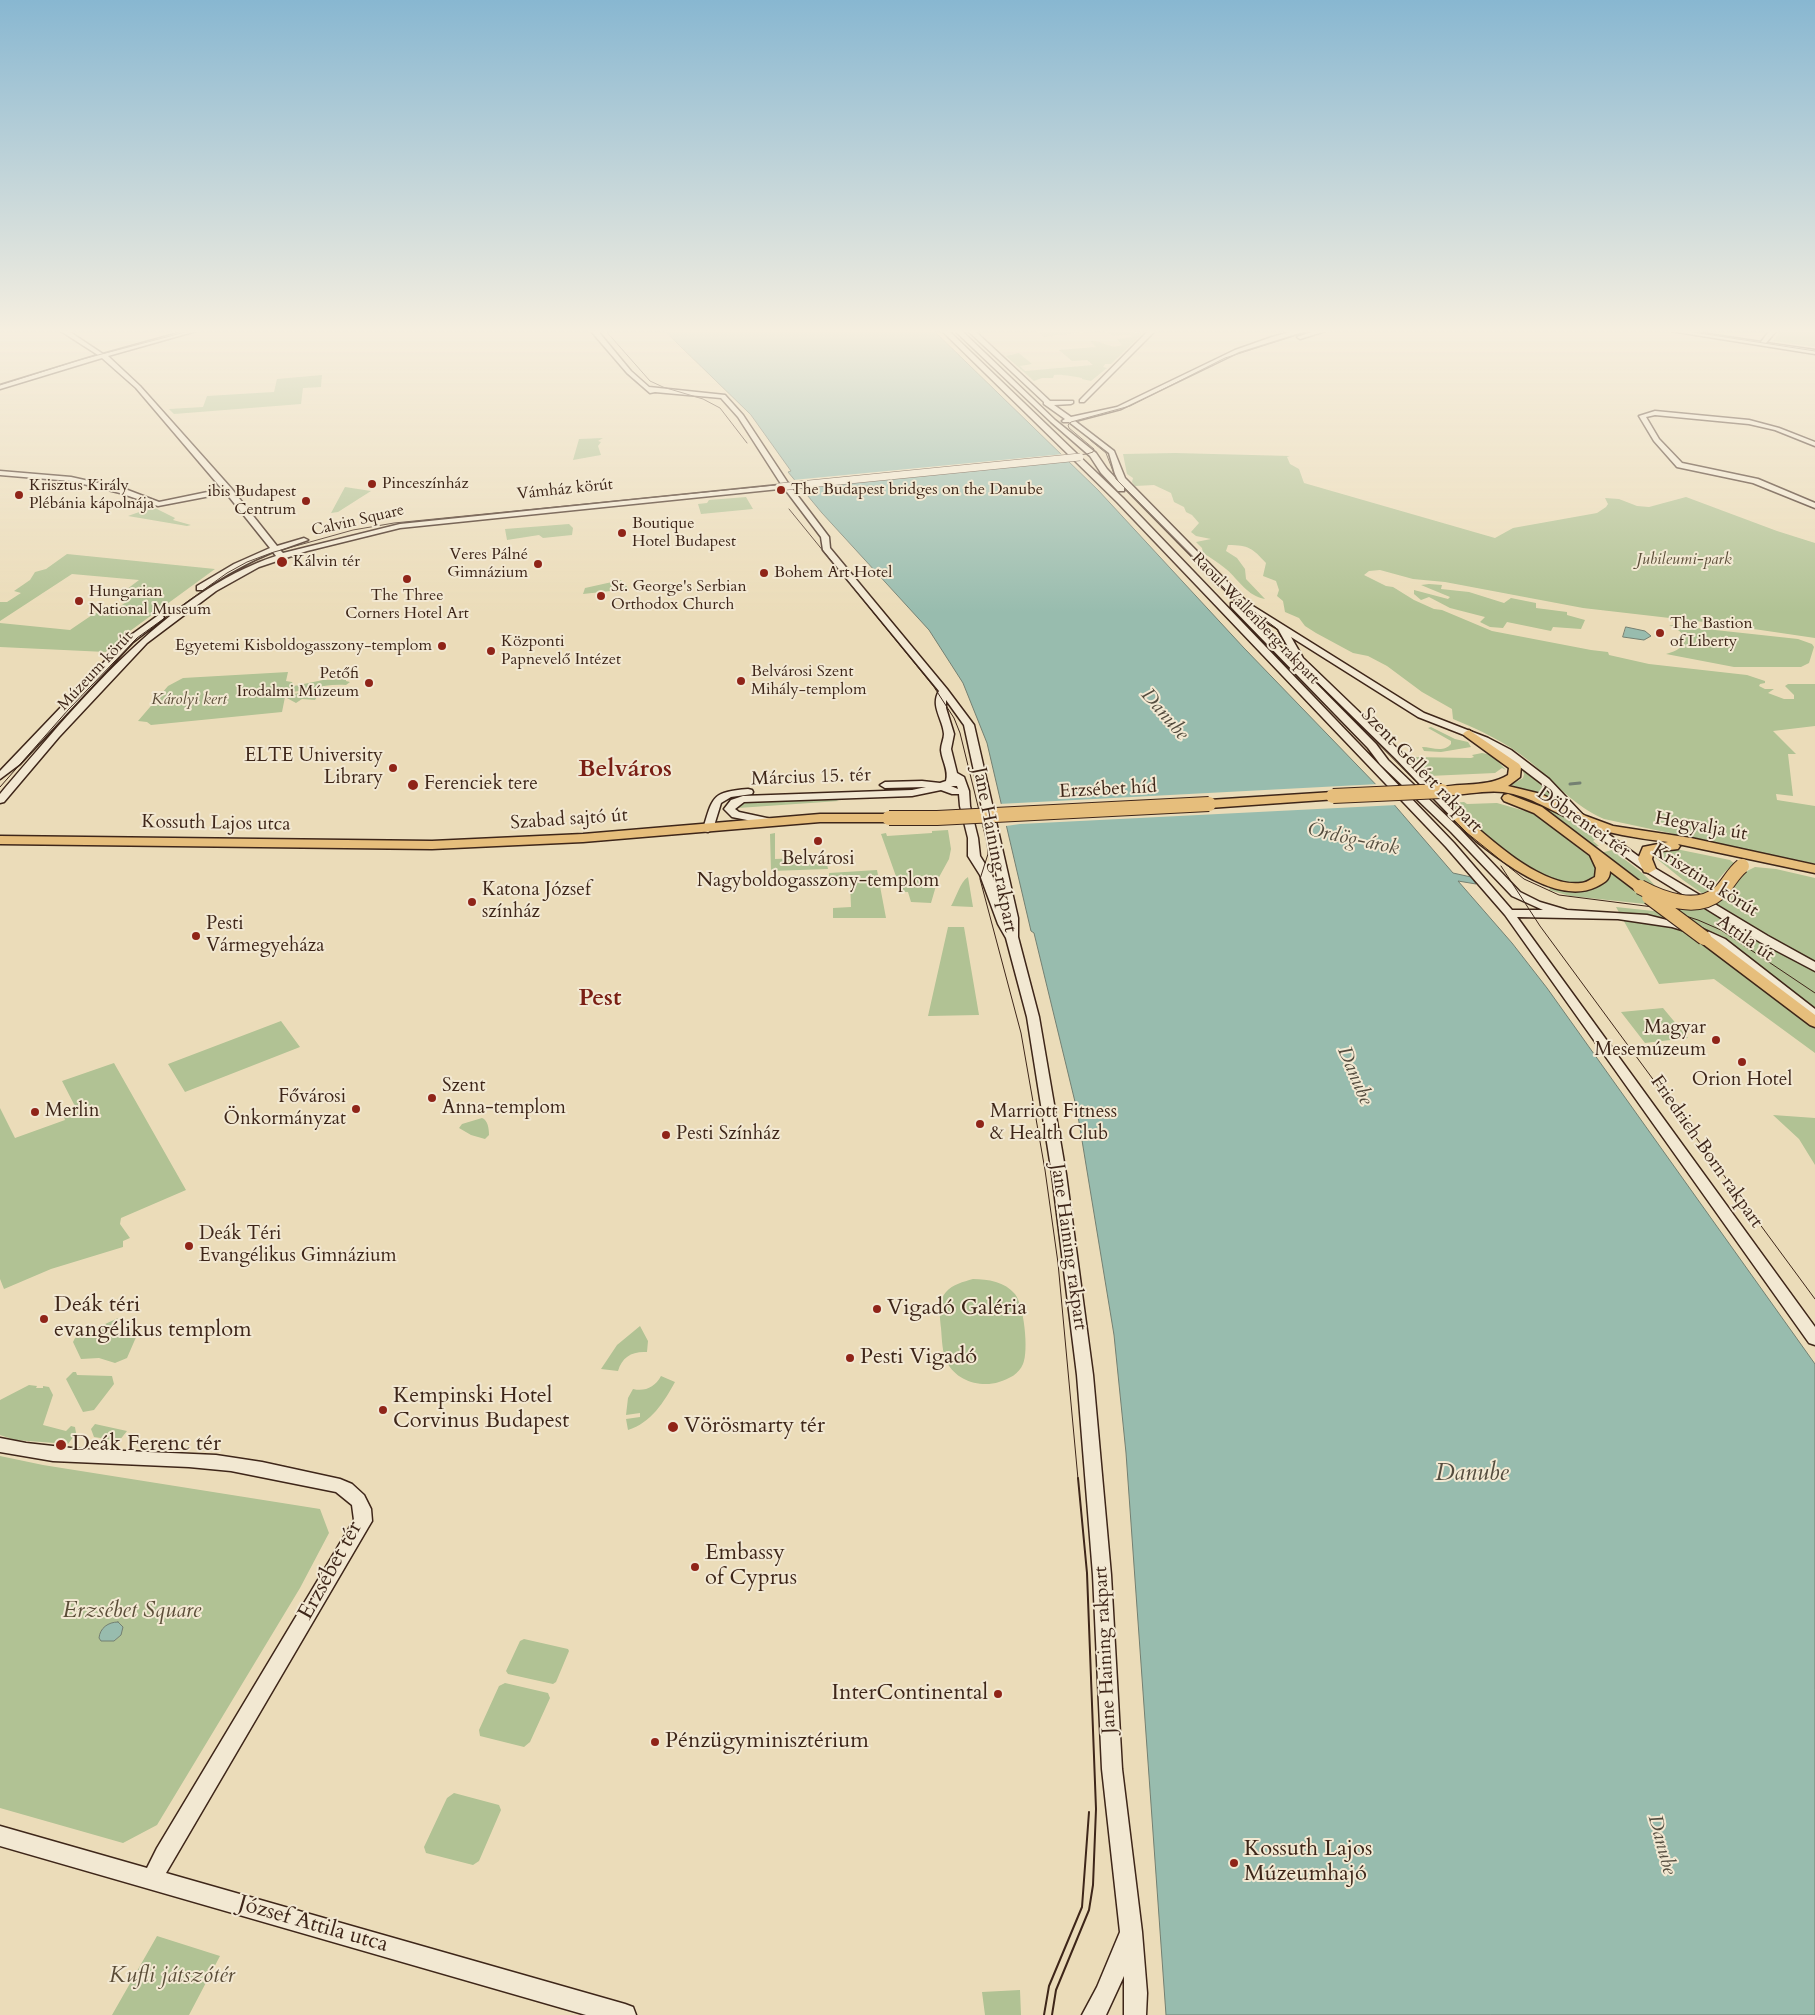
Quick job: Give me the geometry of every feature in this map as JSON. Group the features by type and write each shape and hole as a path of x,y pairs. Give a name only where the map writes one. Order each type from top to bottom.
{"main road":[{"path":"170,424 228,490 276,548 280,556"},
{"name":"Jane Haining rakpart","path":"746,424 785,484 825,537 826,548 944,691 969,725 1012,918 1012,937 1033,1017 1062,1195 1076,1298 1096,1501 1112,1769 1131,1932 1136,1994 1135,2015"},
{"name":"Raoul Wallenberg rakpart","path":"1043,424 1120,500 1412,804"},
{"name":"Szent Gellért rakpart","path":"1058,424 1094,456 1112,480 1372,746 1384,762 1448,823 1507,887 1522,898 1568,914"},
{"path":"1077,424 1112,452"},
{"path":"1086,430 1087,424"},
{"path":"1646,424 1656,440 1680,465 1755,481 1815,506"},
{"path":"1754,424 1815,444"},
{"path":"1077,456 1085,453 1086,449"},
{"path":"778,485 1077,456 1094,456 1112,452"},
{"name":"Szent Gellért rakpart","path":"1112,452 1116,458 1118,473 1122,480 1245,605 1421,715 1496,745 1545,781 1581,819"},
{"path":"0,473 71,479 122,491 151,503 164,504 228,490"},
{"name":"Vámház körút","path":"441,518 692,491 778,485"},
{"name":"Vámház körút","path":"441,518 666,498 778,485"},
{"name":"Calvin Square","path":"335,532 386,522 441,518"},
{"name":"Calvin Square","path":"256,565 280,556 381,529 441,518"},
{"name":"Calvin Square","path":"258,555 319,536"},
{"path":"258,555 267,549 269,540"},
{"name":"Calvin Square","path":"269,540 301,541"},
{"name":"Calvin Square","path":"256,565 276,548"},
{"name":"Múzeum körút","path":"0,776 16,762 130,640 232,567 258,555"},
{"name":"Múzeum körút","path":"0,800 56,735 144,641 213,589 256,565"},
{"name":"Szent Gellért rakpart","path":"1280,628 1306,666 1399,756 1460,820"},
{"name":"Szent Gellért rakpart","path":"1262,633 1337,663"},
{"path":"1306,666 1318,660 1337,663"},
{"path":"944,691 940,708 948,734 946,749 956,792 965,806"},
{"path":"1442,791 1484,786 1511,779 1516,775 1516,767 1469,734"},
{"path":"927,783 952,771"},
{"path":"944,786 950,783 952,771"},
{"path":"952,771 959,778 964,791 965,806 973,838 974,856 986,875 1004,924 1012,937"},
{"name":"Március 15. tér","path":"708,829 713,807 721,797 737,793 927,783 944,786 956,792"},
{"name":"Március 15. tér","path":"774,822 736,815 729,809 735,802 743,799 912,793 944,786"},
{"name":"Hegyalja út","path":"1484,786 1529,794 1581,819 1625,833 1691,842 1815,869"},
{"name":"Erzsébet híd","path":"774,822 820,818 937,818 1442,791"},
{"name":"Döbrentei tér","path":"1442,791 1483,793 1518,800 1538,810 1640,887"},
{"path":"912,793 946,796 965,806"},
{"name":"Friedrich Born rakpart","path":"1412,804 1509,913 1610,1050 1722,1211 1815,1339"},
{"name":"Krisztina körút","path":"1581,819 1651,870 1815,968"},
{"path":"1460,820 1519,866 1552,883 1574,887 1584,886 1600,880 1603,875 1601,863 1587,847"},
{"path":"708,829 774,822"},
{"name":"Szabad sajtó út","path":"432,845 505,843 708,829"},
{"name":"Kossuth Lajos utca","path":"0,840 432,845"},
{"name":"Hegyalja út","path":"1651,870 1645,859 1646,852 1653,848 1668,846 1706,851 1815,874"},
{"path":"1640,887 1667,899 1698,901 1716,895 1730,875 1742,866 1753,862 1766,864"},
{"path":"1633,918 1652,914 1661,908 1664,902 1664,891 1651,870"},
{"path":"1640,887 1651,898 1807,1012 1815,1029"},
{"path":"1509,913 1568,914"},
{"name":"Attila út","path":"1568,914 1633,918 1678,924 1704,932 1721,942 1807,1012"},
{"name":"Erzsébet tér","path":"0,1445 30,1451 67,1455 217,1462 340,1486 353,1493 363,1510 363,1522 164,1855 152,1880"},
{"name":"József Attila utca","path":"0,1836 625,2015"},
{"path":"1093,2015 1105,1996 1131,1932"}],"green space":[{"path":"603,438 598,441 601,442 598,446 601,455 573,460 579,439"},
{"name":"Jubileumi-park","path":"1175,453 1290,456 1287,457 1290,464 1299,469 1304,483 1495,538 1513,528 1597,513 1608,504 1605,498 1619,499 1637,506 1649,507 1686,497 1815,543 1815,638 1713,623 1583,608 1445,582 1413,579 1380,570 1369,571 1364,575 1386,586 1393,587 1414,600 1434,609 1442,610 1492,631 1608,652 1609,655 1649,664 1747,675 1765,681 1765,683 1759,686 1765,689 1774,689 1768,693 1784,699 1794,699 1794,695 1785,686 1788,684 1815,684 1815,726 1773,731 1796,754 1788,754 1793,796 1776,794 1777,800 1815,806 1815,864 1604,819 1583,808 1528,760 1492,737 1453,719 1452,709 1422,692 1387,666 1368,656 1353,653 1305,626 1299,618 1285,612 1283,601 1277,596 1279,590 1276,581 1263,576 1266,563 1250,548 1228,545 1226,551 1237,558 1245,569 1246,579 1265,599 1253,595 1226,569 1203,553 1202,548 1196,542 1211,539 1196,536 1191,532 1199,523 1192,515 1186,512 1184,507 1174,502 1171,493 1154,485 1135,486 1132,482 1133,478 1127,474 1123,454"},
{"path":"345,487 371,491 338,512 331,513"},
{"path":"746,497 753,509 701,514 698,504 707,503 709,500"},
{"path":"153,507 175,518 173,520 191,525 187,526 128,516"},
{"path":"569,524 573,528 572,535 543,538 539,535 507,540 505,529"},
{"path":"67,554 215,569 130,631 106,652 0,647 0,623 70,630 95,613 109,614 132,598 118,596 139,580 72,574 0,621 0,602 7,602 21,593 14,591 30,580 35,572 46,569"},
{"path":"621,580 629,589 583,594 585,588"},
{"path":"1421,585 1442,585 1441,589 1469,592 1504,603 1511,598 1536,603 1536,608 1567,612 1567,615 1585,620 1581,629 1553,627 1551,631 1507,622 1503,628 1490,627 1480,622 1485,617 1450,608 1429,597 1421,600 1414,594 1414,590 1448,599 1450,597"},
{"path":"1669,625 1798,639 1812,644 1814,647 1809,663 1801,667 1734,667 1666,654 1679,648 1685,641 1681,633"},
{"name":"Károlyi kert","path":"288,672 286,681 292,682 294,686 323,680 346,679 346,681 350,682 346,685 331,685 285,693 285,695 300,693 306,696 317,697 315,700 302,699 296,703 285,697 282,712 151,725 147,722 138,721 168,686 183,678"},
{"path":"1431,727 1455,739 1468,742 1471,747 1441,752 1424,751 1422,747 1441,749 1451,744 1451,741 1428,728"},
{"path":"1482,753 1492,755 1506,770 1502,768 1495,773 1429,776 1412,757 1471,758 1474,757 1472,755"},
{"path":"1522,769 1558,801 1511,785 1523,778"},
{"path":"1495,791 1526,796 1562,815 1596,839 1593,841 1599,846 1594,847 1536,805 1509,794"},
{"path":"827,797 839,801 738,808 737,806 745,801"},
{"path":"1464,802 1467,804 1497,803 1525,811 1529,810 1589,856 1612,850 1644,875 1660,892 1655,905 1570,896 1549,890 1553,881 1525,865 1499,846 1451,803"},
{"path":"948,830 951,849 949,859 938,879 931,903 911,902 908,892 902,892 881,834 886,833 887,836"},
{"path":"775,833 775,859 799,858 799,864 827,864 828,869 771,871 770,834"},
{"path":"1676,849 1730,860 1735,864 1703,894 1651,854 1657,850"},
{"path":"1755,867 1776,869 1815,878 1815,1053 1714,979 1659,984 1616,907 1663,912 1675,908 1676,905 1732,885 1745,872"},
{"path":"877,870 886,918 833,918 833,908 851,907 850,882 829,882 829,873"},
{"path":"968,877 973,907 951,906 960,886"},
{"path":"948,927 964,927 979,1015 928,1016"},
{"path":"1663,1008 1688,1038 1645,1043 1621,1012"},
{"path":"281,1021 300,1047 185,1092 168,1064"},
{"path":"114,1063 186,1190 121,1218 120,1224 130,1238 123,1241 123,1247 51,1269 4,1289 0,1279 0,1108 15,1138 65,1120 64,1117 78,1112 62,1081"},
{"path":"1773,1115 1815,1118 1815,1165 1799,1139"},
{"path":"482,1118 487,1123 489,1130 489,1135 485,1139 471,1135 459,1128 462,1124"},
{"path":"973,1279 996,1282 1011,1290 1018,1300 1023,1318 1026,1349 1023,1364 1013,1376 992,1384 977,1383 956,1374 947,1362 943,1350 940,1314 941,1300 952,1287"},
{"path":"118,1318 108,1333 125,1338 133,1332 137,1335 127,1358 115,1363 99,1358 81,1359 73,1342 75,1338"},
{"path":"640,1326 648,1341 647,1352 628,1356 622,1362 618,1371 601,1369 617,1345"},
{"path":"73,1372 76,1372 77,1375 112,1376 114,1384 94,1410 83,1412 66,1379"},
{"path":"661,1376 675,1382 656,1411 644,1422 628,1430 626,1419 640,1417 640,1413 626,1415 628,1398 633,1389 642,1390 649,1388"},
{"path":"29,1385 37,1386 36,1388 49,1387 53,1395 43,1425 66,1431 71,1426 75,1427 76,1433 68,1444 15,1440 0,1435 0,1400"},
{"path":"95,1424 127,1431 119,1441 94,1437 91,1429"},
{"name":"Erzsébet Square","path":"0,1456 43,1465 320,1509 329,1533 300,1588 157,1825 123,1843 0,1808"},
{"path":"524,1639 568,1649 569,1651 556,1682 553,1684 508,1674 506,1671 520,1641"},
{"path":"505,1683 548,1693 550,1698 530,1742 524,1747 480,1736 479,1730 499,1686"},
{"path":"454,1793 499,1805 501,1810 479,1861 473,1865 426,1853 424,1847 447,1798"},
{"name":"Kufli játszótér","path":"157,1936 220,1956 189,2015 112,2015"},
{"path":"1020,1990 1021,2015 985,2015 982,1992"}],"water":[{"name":"Danube","path":"757,424 1030,424 1098,490 1244,648 1385,794 1453,873 1471,877 1476,884 1458,881 1512,943 1547,988 1815,1364 1815,2015 1166,2015 1126,1453 1114,1335 1077,1110 1034,933 1031,931 987,743 963,683 929,630 822,513 788,472 791,471"},
{"path":"1626,627 1645,631 1651,636 1644,640 1623,637"},
{"path":"118,1622 123,1627 121,1635 114,1641 101,1641 99,1638 103,1629 108,1624"}],"pier":[{"path":"1064,454 1070,460 798,487 793,480"},
{"path":"1379,784 1397,805 1004,826 999,804"}],"waterway":[{"path":"1570,784 1580,783"}],"tram line":[{"path":"732,424 747,443"},
{"path":"0,787 68,710 137,638 227,573 247,562 274,552 353,530 394,523 1093,452 1094,449 1069,428 1069,424"},
{"path":"1090,440 1106,453 1116,479 1231,595 1276,628 1291,655 1301,666 1467,833 1524,879 1559,895 1661,908 1698,920 1721,930 1815,993"},
{"path":"789,509 934,687 954,718 960,733 987,843 988,854 980,879 1021,1033 1045,1170 1058,1263 1078,1479"},
{"path":"1501,866 1540,926 1815,1299"},
{"path":"1052,2015 1056,1990 1089,1910 1093,1885 1096,1809 1087,1573 1078,1478"},
{"path":"1044,2015 1049,1986 1082,1907 1089,1812"}],"place":[{"name":"Pinceszínház","path":"372,484"},
{"name":"The Budapest bridges on the Danube","path":"781,490"},
{"name":"Krisztus Király Plébánia kápolnája","path":"19,495"},
{"name":"ibis Budapest Centrum","path":"306,501"},
{"name":"Boutique Hotel Budapest","path":"622,533"},
{"name":"Kálvin tér","path":"282,562"},
{"name":"Veres Pálné Gimnázium","path":"538,564"},
{"name":"Bohem Art Hotel","path":"764,573"},
{"name":"The Three Corners Hotel Art","path":"407,579"},
{"name":"St. George's Serbian Orthodox Church","path":"601,596"},
{"name":"Hungarian National Museum","path":"79,601"},
{"name":"The Bastion of Liberty","path":"1660,633"},
{"name":"Egyetemi Kisboldogasszony-templom","path":"442,646"},
{"name":"Központi Papnevelő Intézet","path":"491,651"},
{"name":"Belvárosi Szent Mihály-templom","path":"741,681"},
{"name":"Petőfi Irodalmi Múzeum","path":"369,683"},
{"name":"ELTE University Library","path":"393,768"},
{"name":"Ferenciek tere","path":"413,785"},
{"name":"Belvárosi Nagyboldogasszony-templom","path":"818,841"},
{"name":"Katona József színház","path":"472,902"},
{"name":"Pesti Vármegyeháza","path":"196,936"},
{"name":"Magyar Mesemúzeum","path":"1716,1040"},
{"name":"Orion Hotel","path":"1742,1062"},
{"name":"Szent Anna-templom","path":"432,1098"},
{"name":"Fővárosi Önkormányzat","path":"356,1109"},
{"name":"Merlin","path":"35,1112"},
{"name":"Marriott Fitness & Health Club","path":"980,1124"},
{"name":"Pesti Színház","path":"666,1135"},
{"name":"Deák Téri Evangélikus Gimnázium","path":"189,1246"},
{"name":"Vigadó Galéria","path":"877,1309"},
{"name":"Deák téri evangélikus templom","path":"44,1319"},
{"name":"Pesti Vigadó","path":"850,1358"},
{"name":"Kempinski Hotel Corvinus Budapest","path":"383,1410"},
{"name":"Vörösmarty tér","path":"673,1427"},
{"name":"Deák Ferenc tér","path":"61,1445"},
{"name":"Embassy of Cyprus","path":"695,1567"},
{"name":"InterContinental","path":"998,1694"},
{"name":"Pénzügyminisztérium","path":"655,1742"},
{"name":"Kossuth Lajos Múzeumhajó","path":"1234,1863"}],"district":[{"name":"Belváros","path":"625,770"},
{"name":"Pest","path":"600,999"}],"water label":[{"name":"Ördög-árok","path":"1353,840"}]}
